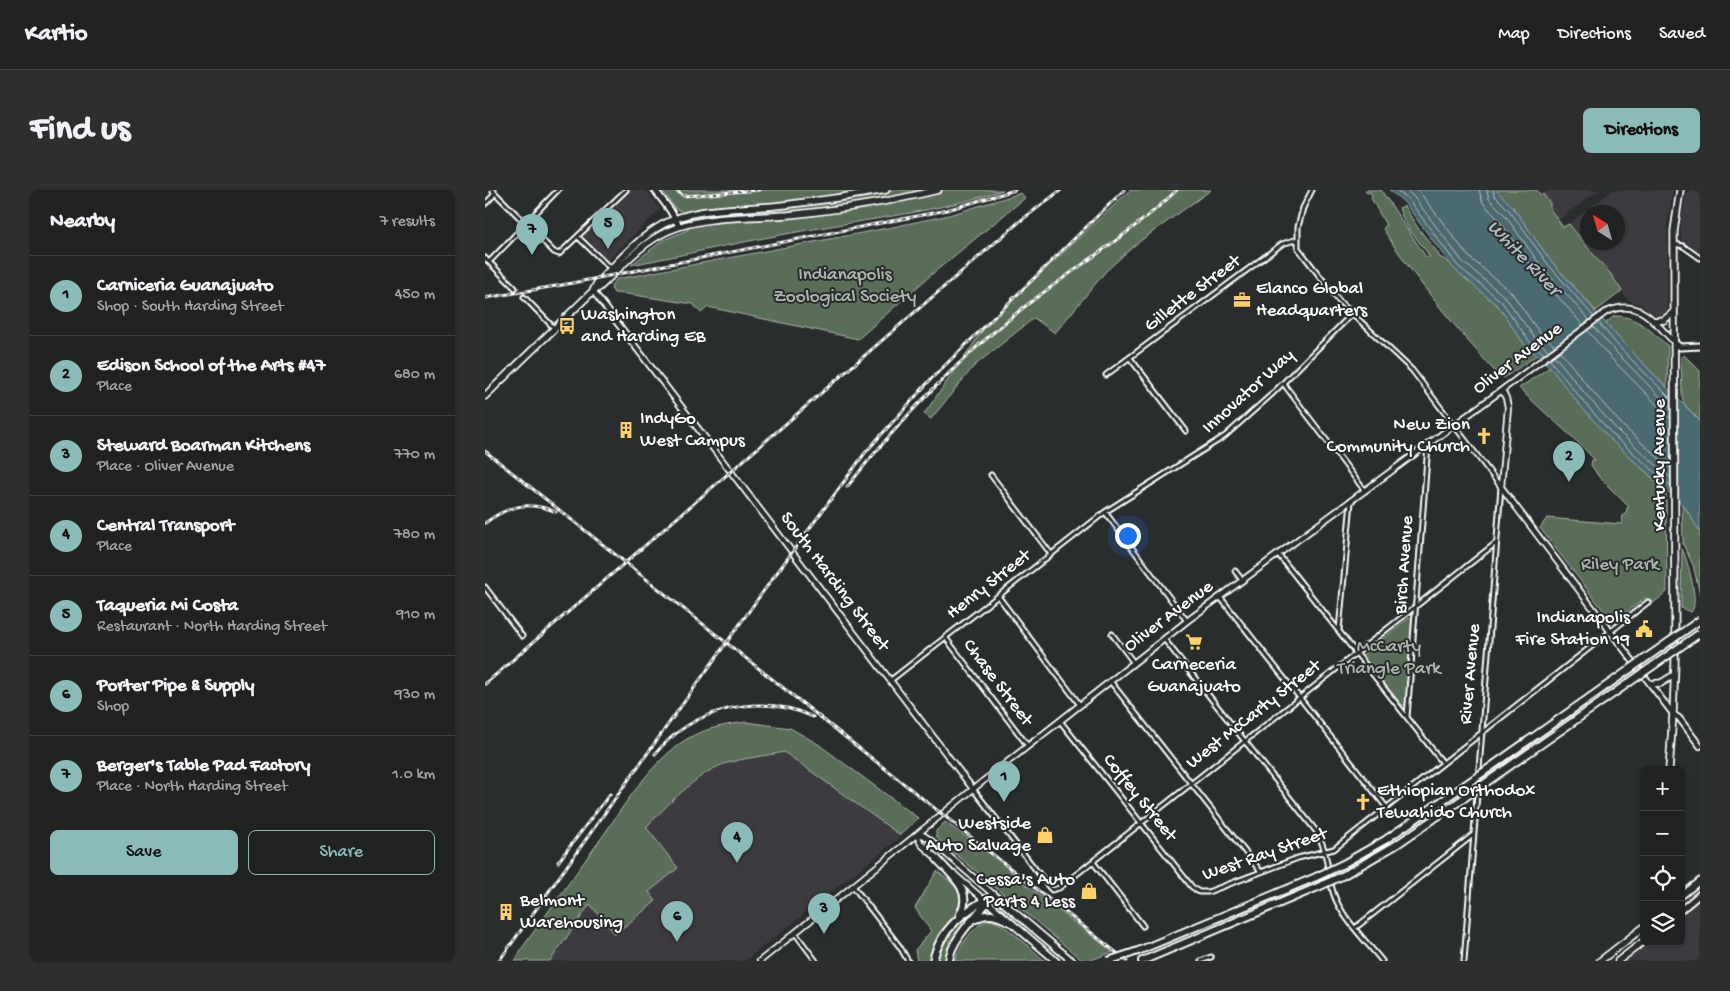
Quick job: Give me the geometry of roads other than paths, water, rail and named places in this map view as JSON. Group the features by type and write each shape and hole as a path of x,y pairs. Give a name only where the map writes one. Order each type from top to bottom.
{"highway":[{"path":"1114,961 1315,877 1343,864 1393,836 1700,620"},
{"path":"1142,961 1345,875 1396,845 1700,633"},
{"path":"933,961 940,941 957,919 965,904 961,888 937,859"},
{"path":"957,919 994,895"},
{"path":"949,961 953,945 986,901"},
{"path":"971,923 989,914 1010,922"},
{"path":"1108,961 1141,950"}],"main road":[{"path":"655,190 679,226"},
{"path":"593,291 597,283 648,234 675,218 694,213 784,205 886,190"},
{"path":"485,396 593,291 600,287 648,242 679,226 701,221 786,215 845,208 938,190"},
{"name":"Kentucky Avenue","path":"1669,766 1674,675 1674,244 1681,191"},
{"path":"1653,321 1664,320 1675,312"},
{"path":"1675,343 1680,346 1700,346"},
{"path":"1651,684 1661,683 1674,675"},
{"path":"1685,893 1700,881"},
{"path":"1685,907 1700,894"},
{"path":"994,895 1072,961"},
{"path":"986,901 1056,961"},
{"path":"1600,961 1640,929"},
{"path":"1618,961 1640,944"}],"street":[{"path":"489,262 559,190"},
{"path":"493,191 554,252 559,254 626,190"},
{"path":"1312,190 1303,208 1298,227 1298,248 1329,289 1352,314 1380,338 1412,370 1673,714 1679,718 1700,746"},
{"path":"485,204 492,197 493,191"},
{"path":"578,236 611,269"},
{"name":"Gillette Street","path":"1106,375 1282,244 1298,239"},
{"path":"1674,244 1683,246 1700,258"},
{"path":"485,258 515,288"},
{"name":"South Harding Street","path":"593,291 973,789 1053,890"},
{"path":"524,297 554,328"},
{"name":"Oliver Avenue","path":"760,961 1187,620 1429,444 1606,312 1622,307 1633,308 1644,312 1653,321"},
{"name":"Innovator Way","path":"1105,512 1225,436 1283,383 1352,314"},
{"path":"1653,321 1675,343"},
{"path":"1130,358 1186,431"},
{"path":"1283,383 1365,491"},
{"name":"River Avenue","path":"1464,961 1507,412 1507,400 1502,390"},
{"path":"1450,420 1454,425"},
{"name":"Birch Avenue","path":"1407,718 1429,444"},
{"path":"991,475 1051,554"},
{"path":"1339,630 1351,501"},
{"path":"1105,512 1187,620"},
{"name":"Henry Street","path":"891,680 1105,512"},
{"name":"West McCarty Street","path":"1053,890 1067,883 1497,542"},
{"path":"1278,554 1443,763"},
{"path":"1235,571 1242,580"},
{"path":"485,587 523,636"},
{"path":"998,596 1080,705"},
{"path":"1220,597 1387,808"},
{"name":"West Ray Street","path":"1198,891 1212,891 1298,858 1336,848 1648,602"},
{"path":"1112,634 1134,663"},
{"name":"Chase Street","path":"945,638 1028,746"},
{"path":"1164,639 1316,831 1325,852 1334,896 1355,928 1383,961"},
{"path":"1110,681 1261,872"},
{"name":"Coffey Street","path":"1059,721 1190,885 1198,891"},
{"path":"917,834 921,844 986,901"},
{"path":"917,834 929,839 994,895"},
{"path":"1355,928 1474,835"},
{"path":"1093,862 1143,926"},
{"path":"853,886 900,947 908,961"},
{"path":"795,933 816,961"},
{"path":"1201,961 1211,957"}],"water":[{"name":"White River","path":"1389,190 1496,190 1512,206 1550,260 1624,344 1700,421 1700,532 1685,507 1611,440 1578,403 1550,367 1525,345 1498,306 1454,269 1404,202"}],"tunnel":[{"path":"515,288 524,297"}],"railway":[{"path":"675,190 684,196 759,190"},
{"path":"485,298 562,285 947,210 1015,190"},
{"path":"485,684 1019,222 1061,190"},
{"path":"499,961 757,600 865,453 932,378 1124,190"},
{"path":"847,487 908,415 975,349 1042,293 1121,237 1177,190"},
{"path":"485,451 1127,961"},
{"path":"485,523 502,512 519,507 537,506 556,512"},
{"path":"655,754 670,738 688,725 707,715 728,709 749,706 771,706 813,717"},
{"path":"558,862 610,794"}],"place":[{"name":"Taqueria Mi Costa","path":"608,249"},
{"name":"Berger's Table Pad Factory","path":"532,255"},
{"name":"Elanco Global Headquarters","path":"1242,300"},
{"name":"Washington and Harding EB","path":"567,326"},
{"name":"IndyGo West Campus","path":"626,430"},
{"name":"New Zion Community Church","path":"1484,436"},
{"name":"Edison School of the Arts #47","path":"1569,482"},
{"name":"Indianapolis Fire Station 19","path":"1644,629"},
{"name":"Carneceria Guanajuato","path":"1194,642"},
{"name":"Carniceria Guanajuato","path":"1004,802"},
{"name":"Ethiopian Orthodox Tewahido Church","path":"1363,802"},
{"name":"Westside Auto Salvage","path":"1045,835"},
{"name":"Central Transport","path":"737,863"},
{"name":"Cessa's Auto Parts 4 Less","path":"1089,891"},
{"name":"Belmont Warehousing","path":"506,912"},
{"name":"Steward Boarman Kitchens","path":"824,934"},
{"name":"Porter Pipe & Supply","path":"677,942"}],"park label":[{"name":"Indianapolis Zoological Society","path":"845,286"},
{"name":"Riley Park","path":"1620,565"},
{"name":"McCarty Triangle Park","path":"1389,658"}]}
